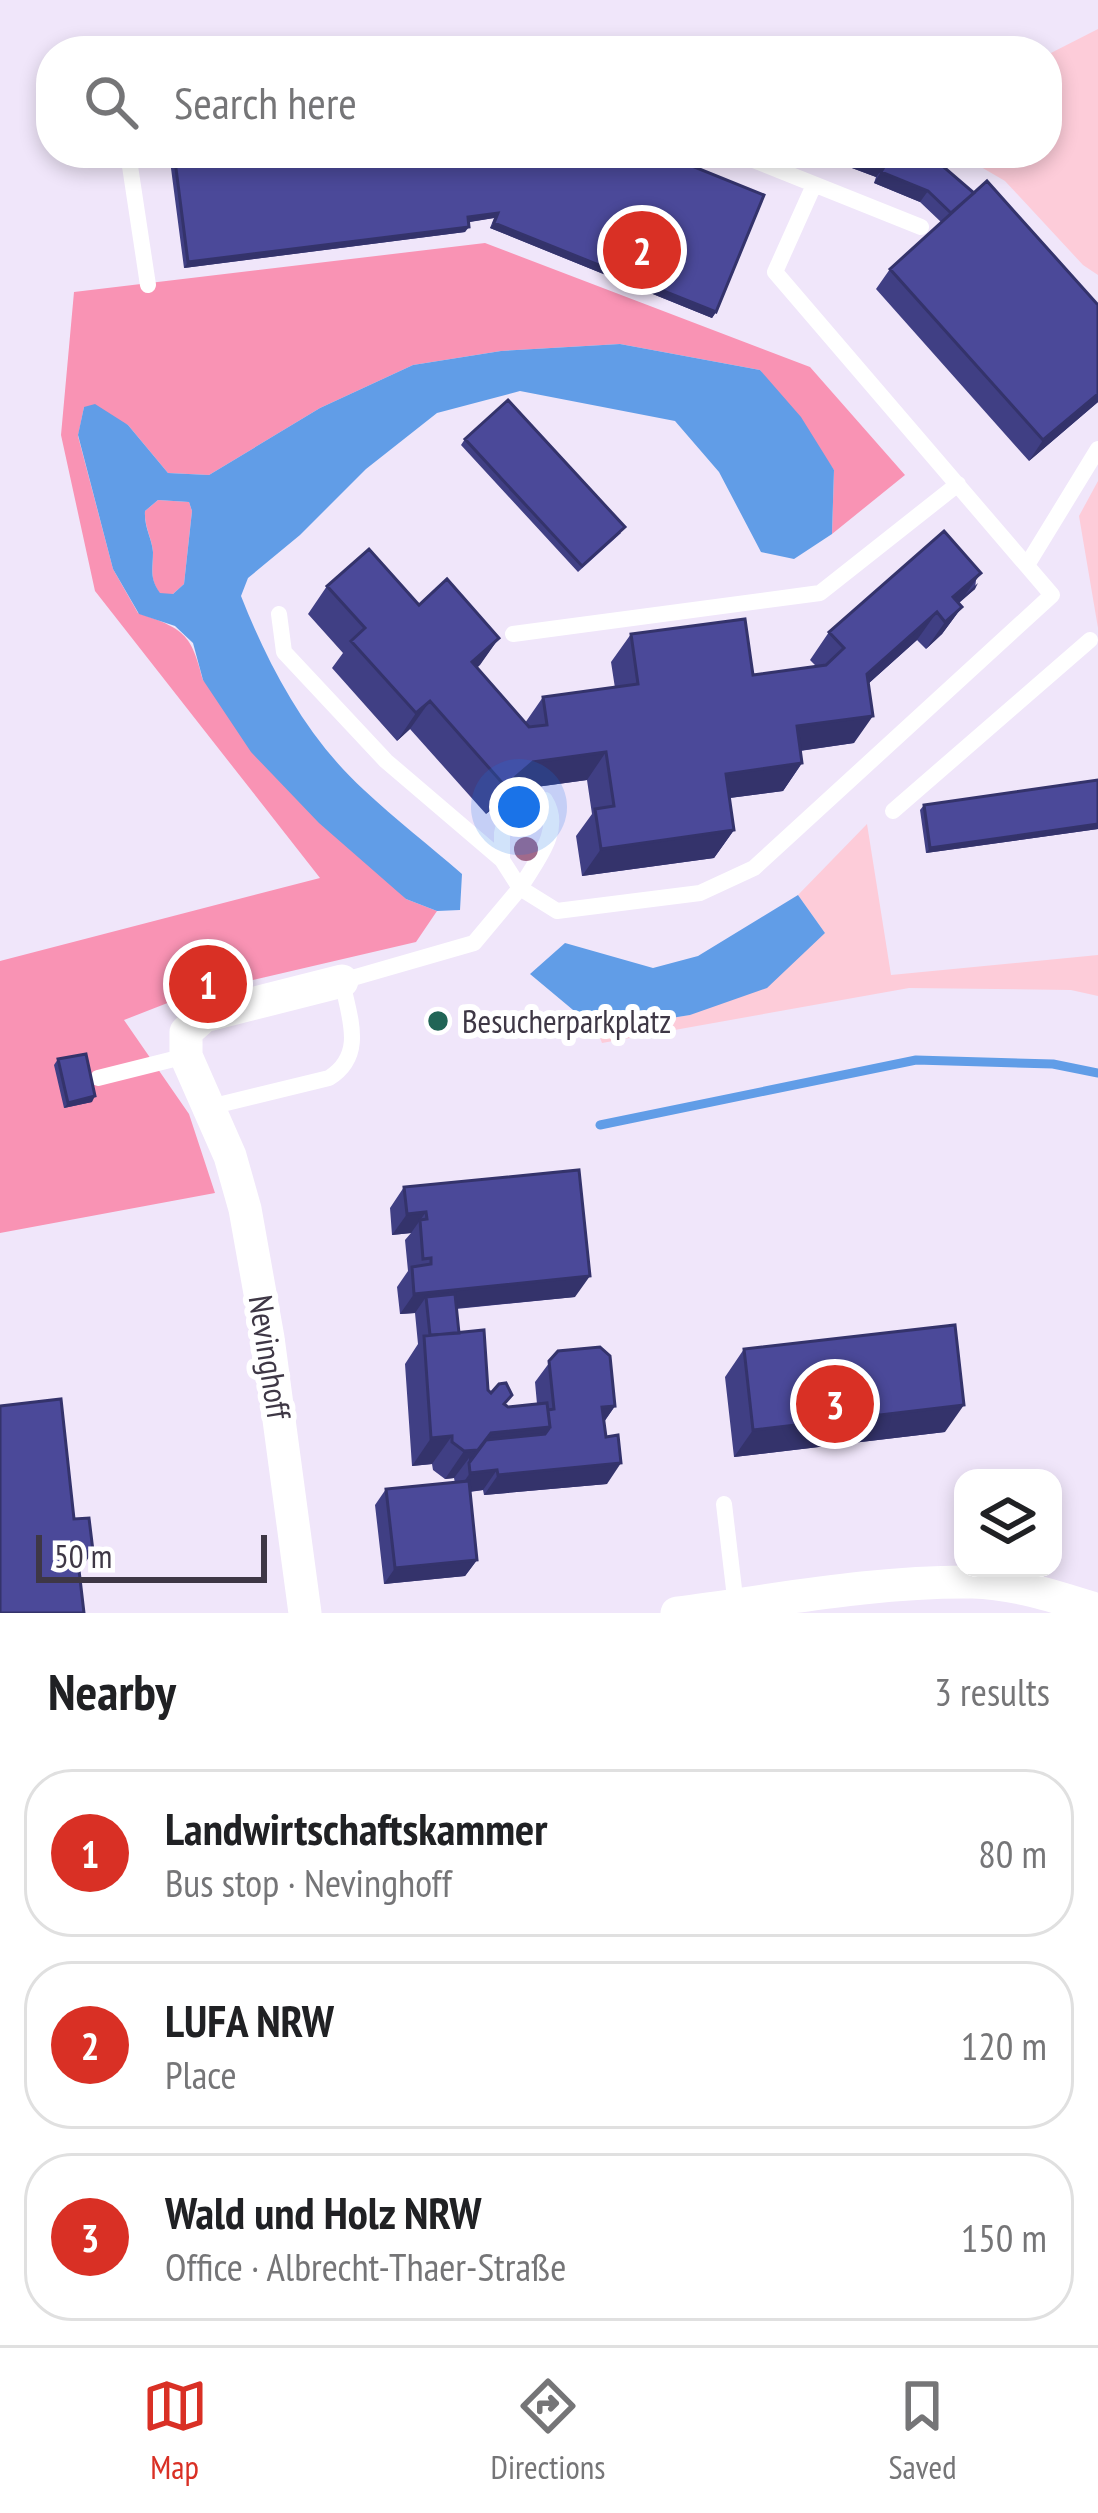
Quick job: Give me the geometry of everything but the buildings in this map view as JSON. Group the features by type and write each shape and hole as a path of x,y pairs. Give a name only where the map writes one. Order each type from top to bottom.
{"street":[{"path":"186,1055 186,1032 204,1016 342,981"},
{"name":"Nevinghoff","path":"186,1055 210,1106 245,1209 277,1398 305,1613"},
{"path":"677,1613 832,1604 974,1582 1028,1588 1098,1610"}],"lane":[{"path":"130,168 148,285"},
{"path":"774,168 921,227"},
{"path":"279,614 284,652 385,760 502,860 520,888 557,911 700,893 754,868 1052,595 775,272 814,184"},
{"path":"1028,565 1098,449"},
{"path":"513,634 820,593 958,484"},
{"path":"893,811 1090,640"},
{"path":"210,1106 329,1078 341,1070 349,1061 353,1039 342,981 474,943 520,888 552,827 553,814 545,800 531,799 508,812 502,860"},
{"path":"98,1078 186,1055"},
{"path":"724,1504 736,1606"}],"shaded area":[{"path":"1098,29 1098,275 1083,265 1005,181 983,168 1062,168 1062,47"},
{"path":"485,243 810,367 905,475 832,534 834,470 760,370 620,344 501,351 413,365 320,408 209,475 168,473 128,425 84,407 78,436 113,569 138,613 183,635 203,680 406,899 437,911 416,942 188,995 124,1020 189,1114 215,1193 0,1233 0,961 320,878 95,591 61,435 74,292"},
{"path":"1098,481 1098,628 1079,516"},
{"path":"158,500 189,502 192,511 184,584 173,594 160,594 153,578 145,511"},
{"path":"867,824 891,975 1098,955 1098,996 1071,990 909,988 602,1043 597,1030 690,1015 825,933 798,895"}],"water":[{"path":"620,344 760,370 801,417 834,470 832,534 794,559 761,552 719,472 675,421 520,391 437,413 366,469 300,535 248,578 241,596 277,675 307,724 343,770 462,874 460,910 437,911 406,899 319,823 251,752 203,680 193,643 175,626 139,614 113,569 78,435 84,407 95,404 128,425 168,473 209,475 320,408 413,365 501,351","holes":["158,500 189,502 184,584 173,594 160,593 153,578 145,511"]},
{"path":"798,895 825,933 767,988 690,1015 597,1030 530,974 565,943 653,968 698,956"}],"waterway":[{"path":"600,1125 916,1060 1053,1064 1098,1073"}],"place":[{"name":"LUFA NRW","path":"642,250"},
{"name":"Landwirtschaftskammer","path":"208,984"},
{"name":"Besucherparkplatz","path":"438,1021"},
{"name":"Wald und Holz NRW","path":"835,1404"}]}
